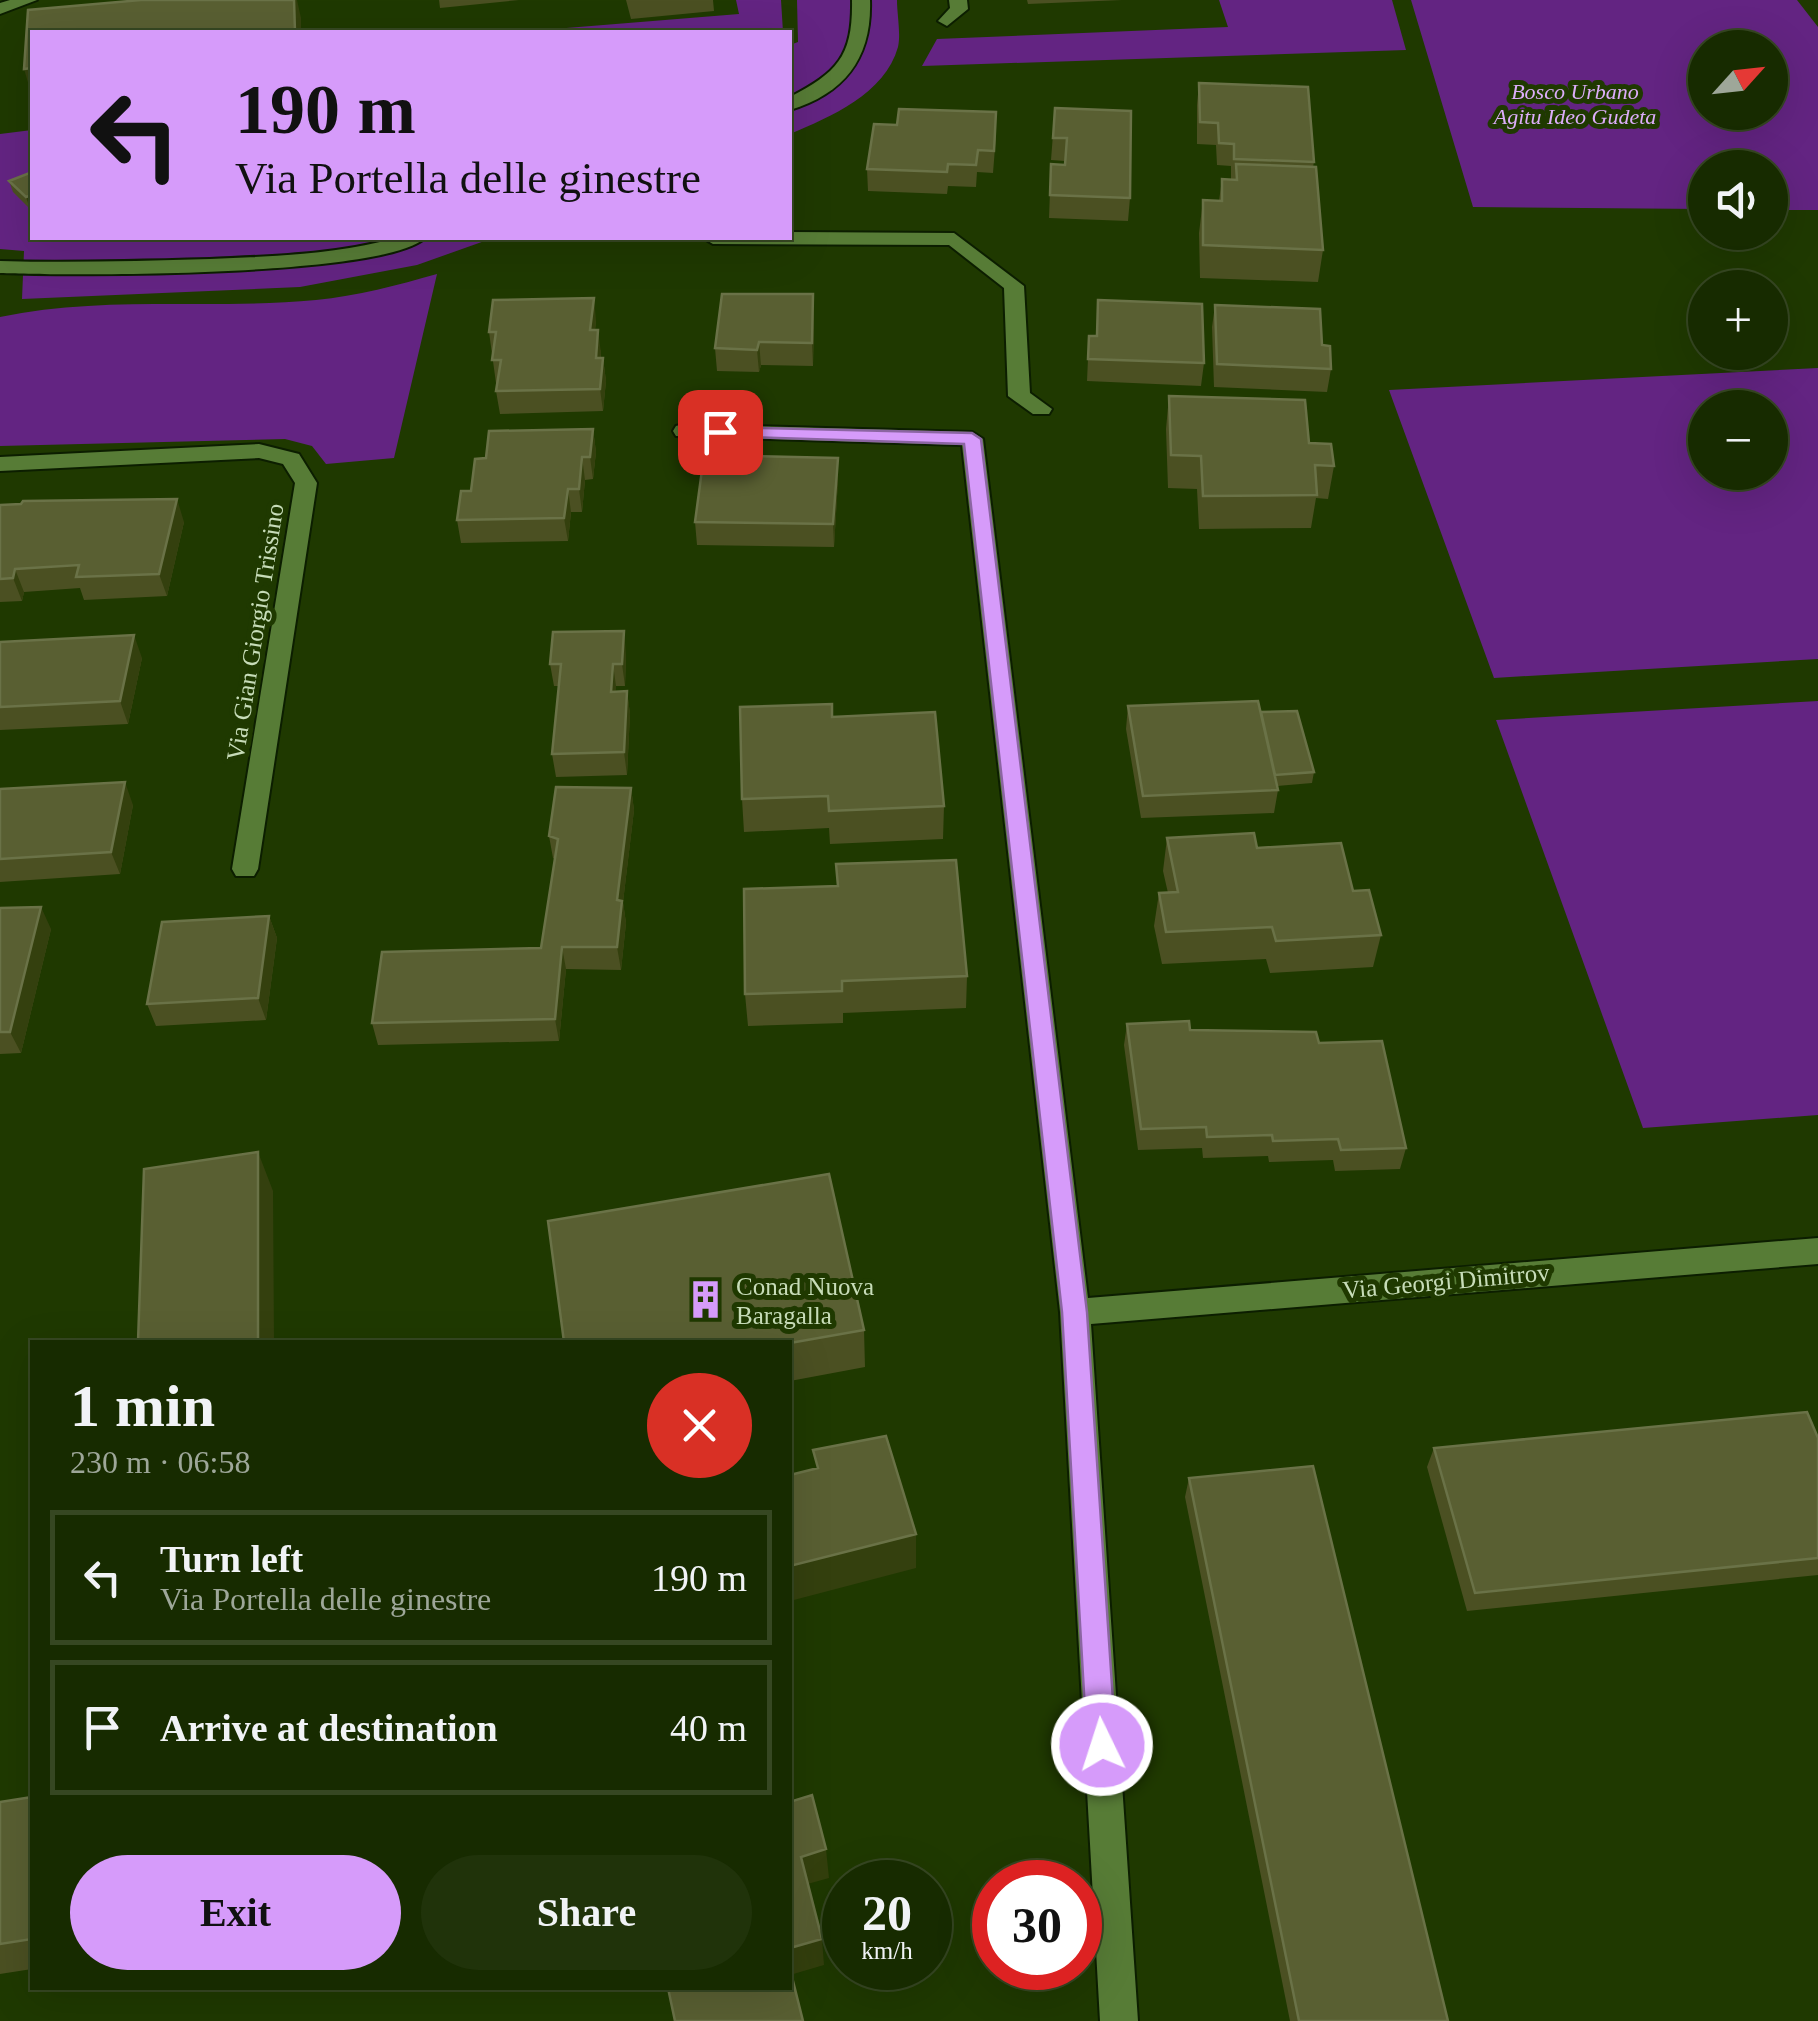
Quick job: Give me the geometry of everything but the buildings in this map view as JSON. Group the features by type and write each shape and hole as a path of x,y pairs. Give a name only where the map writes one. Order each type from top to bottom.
{"street":[{"path":"0,10 28,0"},
{"path":"792,103 833,79 856,55 864,35 861,0"},
{"path":"947,21 960,9 958,0"},
{"path":"792,238 954,239 1014,286 1019,396 1041,410"},
{"path":"0,267 76,270 304,261 357,254 408,240"},
{"path":"0,284 76,270"},
{"path":"684,431 972,439 1075,1312 1119,2021"},
{"name":"Via Gian Giorgio Trissino","path":"0,464 259,451 291,458 306,483 245,869"},
{"name":"Via Georgi Dimitrov","path":"1075,1312 1818,1251"}],"green space":[{"path":"736,0 781,0 783,30 542,30 739,14"},
{"path":"797,0 897,0 898,47 881,78 854,102 792,133 792,44 798,42"},
{"path":"1219,0 1392,0 1406,50 922,66 937,39 1228,27"},
{"name":"Bosco Urbano Agitu Ideo Gudeta","path":"1411,0 1797,0 1818,27 1818,210 1788,210 1788,150 1688,150 1688,209 1473,207"},
{"path":"30,130 30,240 487,240 417,265 300,287 22,299 24,251 0,249 0,134"},
{"path":"437,274 394,458 326,464 312,446 285,439 0,446 0,317 78,306 316,300"},
{"path":"1818,368 1818,659 1494,678 1389,390"},
{"path":"1818,701 1818,1115 1643,1128 1496,720"}],"place":[{"name":"Conad Nuova Baragalla","path":"706,1300"}],"route":[{"path":"720,432 972,439 1075,1312 1102,1745"}]}
